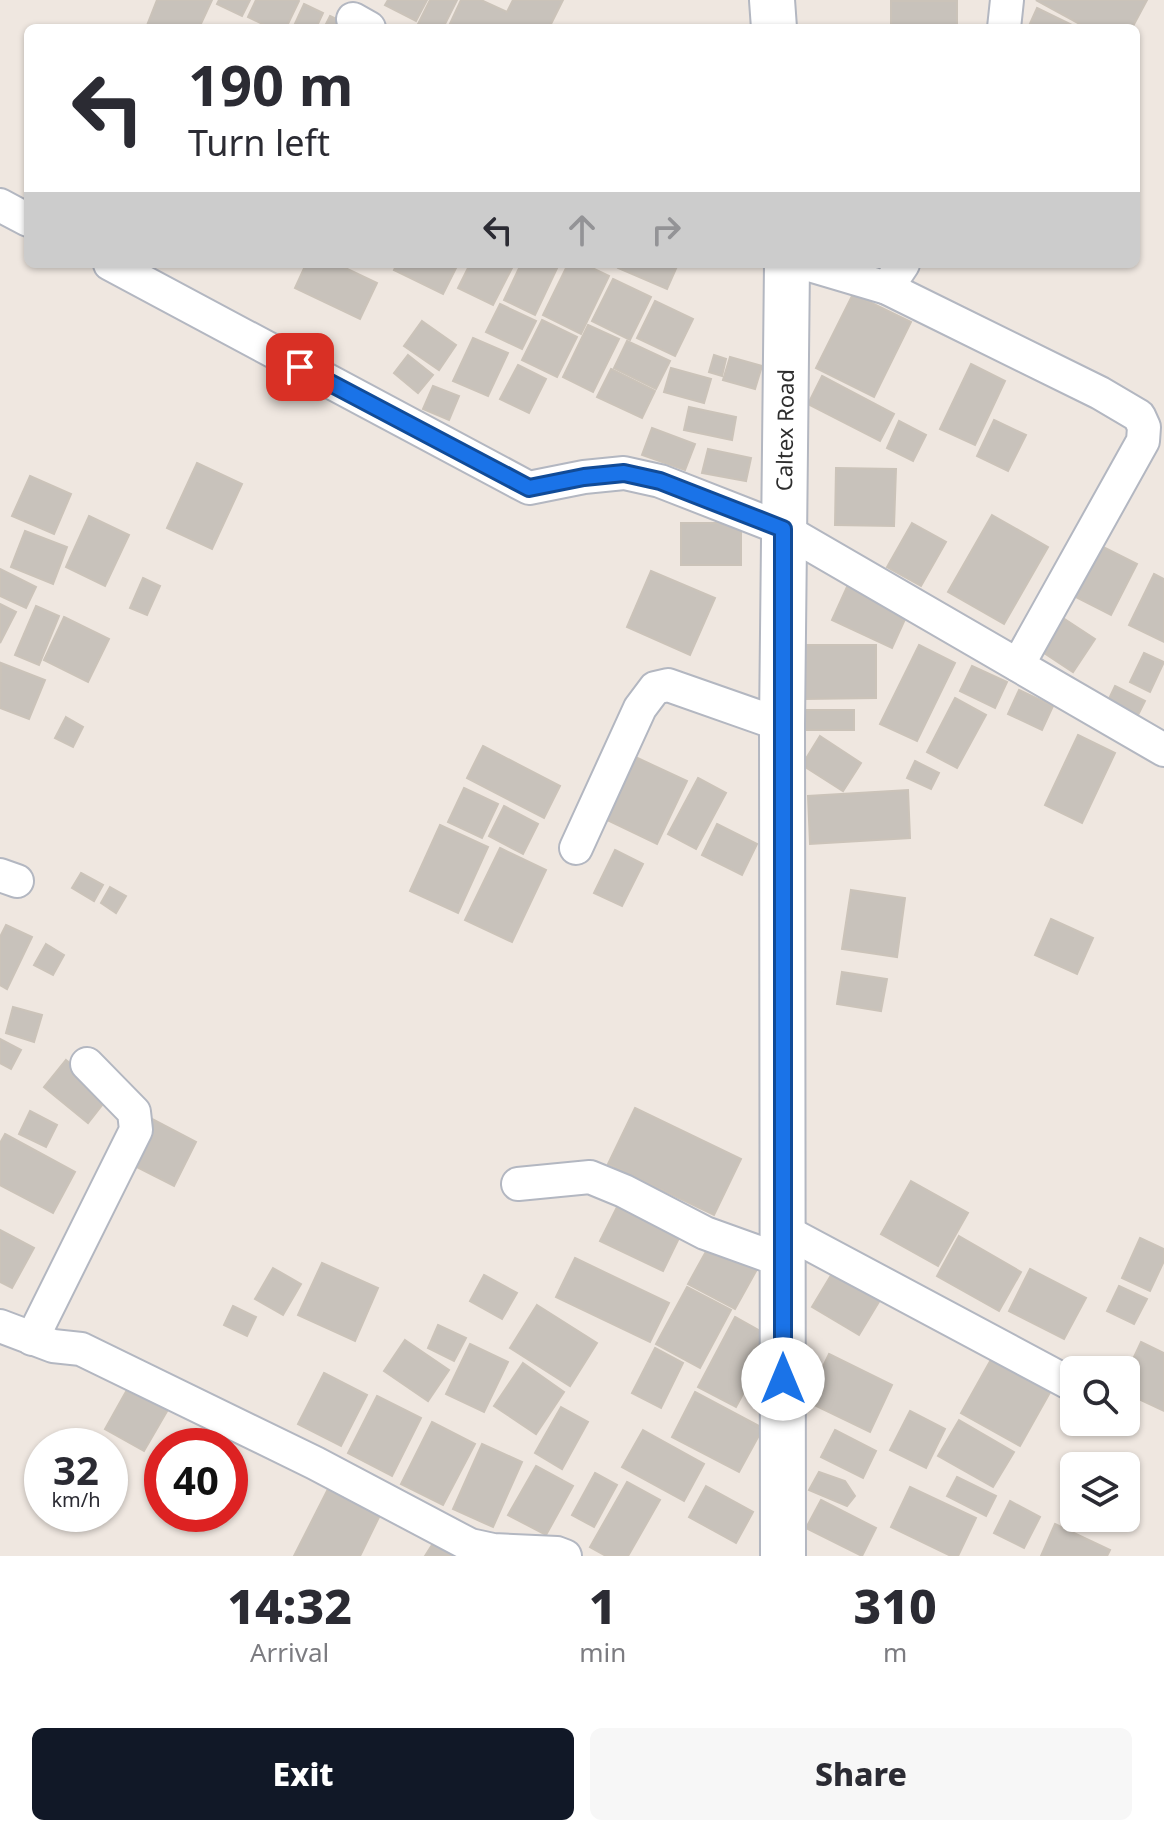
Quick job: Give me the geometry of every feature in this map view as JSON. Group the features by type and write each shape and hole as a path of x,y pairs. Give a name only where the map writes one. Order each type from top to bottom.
{"street":[{"path":"772,0 774,24"},
{"path":"1004,24 1007,0"},
{"path":"0,205 24,218"},
{"path":"117,268 518,484 539,488 584,477 624,473 660,481 783,529 1164,750"},
{"name":"Caltex Road","path":"783,1556 782,725 787,268"},
{"path":"836,268 895,276 1139,416 1144,427 1143,441 1018,665"},
{"path":"576,848 640,708 655,688 668,685 782,725"},
{"path":"32,1339 136,1130 134,1112 116,1090 87,1064"},
{"path":"518,1184 590,1177 705,1233 783,1245 1060,1379"},
{"path":"0,1326 53,1346 81,1349 315,1463 470,1545 565,1556"}],"building":[{"path":"157,0 212,0 201,24 148,24"},
{"path":"219,0 250,0 242,16 217,4"},
{"path":"256,0 299,1 288,24 263,24 248,17"},
{"path":"388,0 427,0 416,21 385,5"},
{"path":"430,0 457,0 445,24 418,24"},
{"path":"461,0 481,0 507,12 513,0 563,0 551,24 450,24"},
{"path":"1036,0 1147,0 1134,24 1080,24"},
{"path":"891,1 957,1 957,24 891,24"},
{"path":"304,4 323,13 318,24 295,24"},
{"path":"1037,8 1070,24 1030,24"},
{"path":"330,16 346,24 326,24"},
{"path":"304,268 345,268 377,283 360,319 295,288"},
{"path":"395,268 456,268 443,294"},
{"path":"468,268 512,268 493,305 458,288"},
{"path":"519,268 557,268 535,315 504,300"},
{"path":"566,268 592,268 609,276 581,334 543,315"},
{"path":"618,268 676,268 667,289"},
{"path":"613,279 651,297 630,340 592,321"},
{"path":"853,294 911,322 874,397 816,368"},
{"path":"655,301 693,319 675,356 637,338"},
{"path":"500,304 536,321 522,349 486,332"},
{"path":"542,320 577,337 557,377 522,360"},
{"path":"422,321 456,345 439,370 404,346"},
{"path":"588,325 619,339 593,392 563,377"},
{"path":"473,338 508,353 488,396 453,381"},
{"path":"627,341 670,361 656,389 614,368"},
{"path":"408,355 433,375 418,393 394,373"},
{"path":"714,355 726,359 722,376 709,372"},
{"path":"730,357 762,366 755,389 723,380"},
{"path":"971,364 1005,381 975,445 940,429"},
{"path":"518,365 546,379 529,413 500,399"},
{"path":"671,368 711,379 704,403 664,392"},
{"path":"611,369 655,391 642,418 597,397"},
{"path":"822,376 894,414 880,441 808,404"},
{"path":"433,386 459,396 449,420 423,409"},
{"path":"689,407 736,417 732,440 684,430"},
{"path":"994,420 1026,435 1008,471 977,456"},
{"path":"899,421 926,435 913,461 887,448"},
{"path":"652,428 695,444 685,470 642,455"},
{"path":"708,449 751,458 746,481 702,473"},
{"path":"197,463 242,484 212,549 167,528"},
{"path":"836,468 896,469 894,526 835,525"},
{"path":"30,476 71,494 54,534 12,516"},
{"path":"992,515 1048,547 1004,624 948,592"},
{"path":"89,516 129,535 105,586 66,567"},
{"path":"681,523 741,523 741,565 681,565"},
{"path":"912,523 946,542 921,586 887,567"},
{"path":"25,531 67,547 53,584 11,567"},
{"path":"1097,544 1137,564 1111,615 1072,595"},
{"path":"0,569 36,587 26,608 0,596"},
{"path":"651,571 715,598 690,655 627,627"},
{"path":"1154,574 1164,579 1164,642 1129,625"},
{"path":"143,578 160,586 147,615 130,608"},
{"path":"851,578 911,606 892,648 832,620"},
{"path":"0,604 16,612 0,643"},
{"path":"36,606 59,616 39,665 15,655"},
{"path":"1060,616 1095,639 1073,672 1038,649"},
{"path":"64,617 109,639 88,682 44,660"},
{"path":"806,645 876,645 876,698 806,699"},
{"path":"919,645 955,663 917,741 880,724"},
{"path":"1144,653 1164,662 1150,692 1130,682"},
{"path":"1,663 45,680 29,719 0,708"},
{"path":"972,666 1007,682 995,708 960,691"},
{"path":"1115,686 1145,701 1137,717 1107,703"},
{"path":"1019,690 1053,706 1042,730 1008,714"},
{"path":"955,698 986,715 957,768 927,752"},
{"path":"798,710 854,710 854,730 798,730"},
{"path":"66,717 83,727 73,747 55,738"},
{"path":"1078,735 1115,753 1082,823 1045,805"},
{"path":"820,736 861,763 843,791 802,765"},
{"path":"483,746 560,786 544,818 467,778"},
{"path":"631,755 687,781 657,844 601,817"},
{"path":"915,761 939,773 931,789 907,778"},
{"path":"698,778 726,793 696,849 668,834"},
{"path":"464,788 498,804 482,838 448,822"},
{"path":"908,790 910,838 810,844 808,796"},
{"path":"504,806 538,824 523,854 489,836"},
{"path":"717,824 757,844 742,875 702,855"},
{"path":"440,825 488,847 458,913 410,891"},
{"path":"500,848 546,870 512,942 465,920"},
{"path":"615,850 643,864 622,906 594,893"},
{"path":"81,873 103,885 94,901 72,888"},
{"path":"110,887 126,896 116,913 101,903"},
{"path":"851,890 905,898 897,957 842,949"},
{"path":"1051,919 1093,938 1077,974 1035,955"},
{"path":"6,925 32,937 7,989 0,985 0,937"},
{"path":"46,944 64,955 53,975 34,965"},
{"path":"842,972 887,979 881,1011 837,1004"},
{"path":"13,1007 42,1015 34,1042 6,1033"},
{"path":"0,1039 21,1050 11,1069 0,1063"},
{"path":"66,1060 110,1095 88,1123 44,1087"},
{"path":"635,1108 741,1159 714,1215 608,1164"},
{"path":"30,1111 57,1125 46,1147 19,1134"},
{"path":"152,1119 196,1142 174,1186 129,1163"},
{"path":"5,1134 75,1172 53,1213 0,1185 0,1143"},
{"path":"911,1181 968,1213 938,1266 881,1234"},
{"path":"618,1205 680,1236 663,1271 600,1241"},
{"path":"0,1230 34,1248 12,1288 0,1282"},
{"path":"959,1236 1021,1272 999,1311 937,1276"},
{"path":"714,1237 761,1262 735,1309 688,1284"},
{"path":"1140,1238 1164,1249 1164,1261 1150,1291 1122,1278"},
{"path":"575,1258 669,1303 650,1342 556,1297"},
{"path":"839,1262 886,1290 859,1335 812,1307"},
{"path":"322,1263 378,1288 355,1341 298,1315"},
{"path":"273,1268 301,1284 283,1315 255,1299"},
{"path":"1030,1269 1086,1298 1064,1339 1009,1311"},
{"path":"484,1275 517,1293 502,1319 470,1301"},
{"path":"1119,1286 1147,1299 1134,1324 1107,1311"},
{"path":"687,1287 731,1310 700,1368 656,1344"},
{"path":"537,1305 597,1343 570,1386 510,1348"},
{"path":"233,1306 256,1317 247,1336 224,1325"},
{"path":"735,1317 773,1338 736,1407 698,1387"},
{"path":"438,1325 466,1338 454,1361 428,1348"},
{"path":"405,1340 449,1370 428,1401 384,1371"},
{"path":"1141,1342 1164,1353 1164,1411 1140,1400 1140,1356 1134,1356"},
{"path":"470,1344 508,1362 484,1412 446,1394"},
{"path":"998,1347 1057,1380 1020,1446 961,1413"},
{"path":"655,1348 683,1363 661,1408 632,1393"},
{"path":"829,1354 892,1385 870,1432 806,1401"},
{"path":"523,1363 564,1392 536,1434 494,1406"},
{"path":"324,1373 367,1395 341,1446 298,1424"},
{"path":"133,1379 173,1401 157,1428 144,1428 144,1451 128,1442 128,1428 106,1428"},
{"path":"695,1392 763,1428 739,1472 672,1437"},
{"path":"377,1396 421,1418 392,1476 348,1453"},
{"path":"561,1407 588,1422 562,1469 535,1453"},
{"path":"910,1411 945,1429 926,1468 890,1450"},
{"path":"959,1420 1014,1452 993,1487 938,1456"},
{"path":"432,1422 475,1444 443,1505 401,1484"},
{"path":"643,1430 704,1464 684,1501 622,1467"},
{"path":"835,1430 876,1451 863,1478 821,1457"},
{"path":"482,1444 522,1462 493,1527 453,1509"},
{"path":"536,1466 573,1486 546,1535 508,1515"},
{"path":"819,1472 845,1481 855,1496 847,1506 809,1490"},
{"path":"595,1473 617,1485 594,1527 572,1515"},
{"path":"957,1477 996,1496 986,1516 947,1496"},
{"path":"627,1482 660,1500 628,1556 606,1556 590,1547"},
{"path":"330,1485 382,1511 360,1556 294,1556"},
{"path":"706,1486 753,1512 736,1543 689,1517"},
{"path":"910,1487 976,1518 958,1556 951,1556 891,1527"},
{"path":"821,1500 876,1528 862,1556 806,1528"},
{"path":"1010,1501 1040,1517 1024,1548 994,1533"},
{"path":"1055,1524 1060,1526 1060,1532 1072,1532 1110,1550 1107,1556 1041,1556"},
{"path":"437,1537 468,1556 425,1556"}],"route":[{"path":"300,367 529,488 624,473 660,481 783,529 783,1379"}]}
